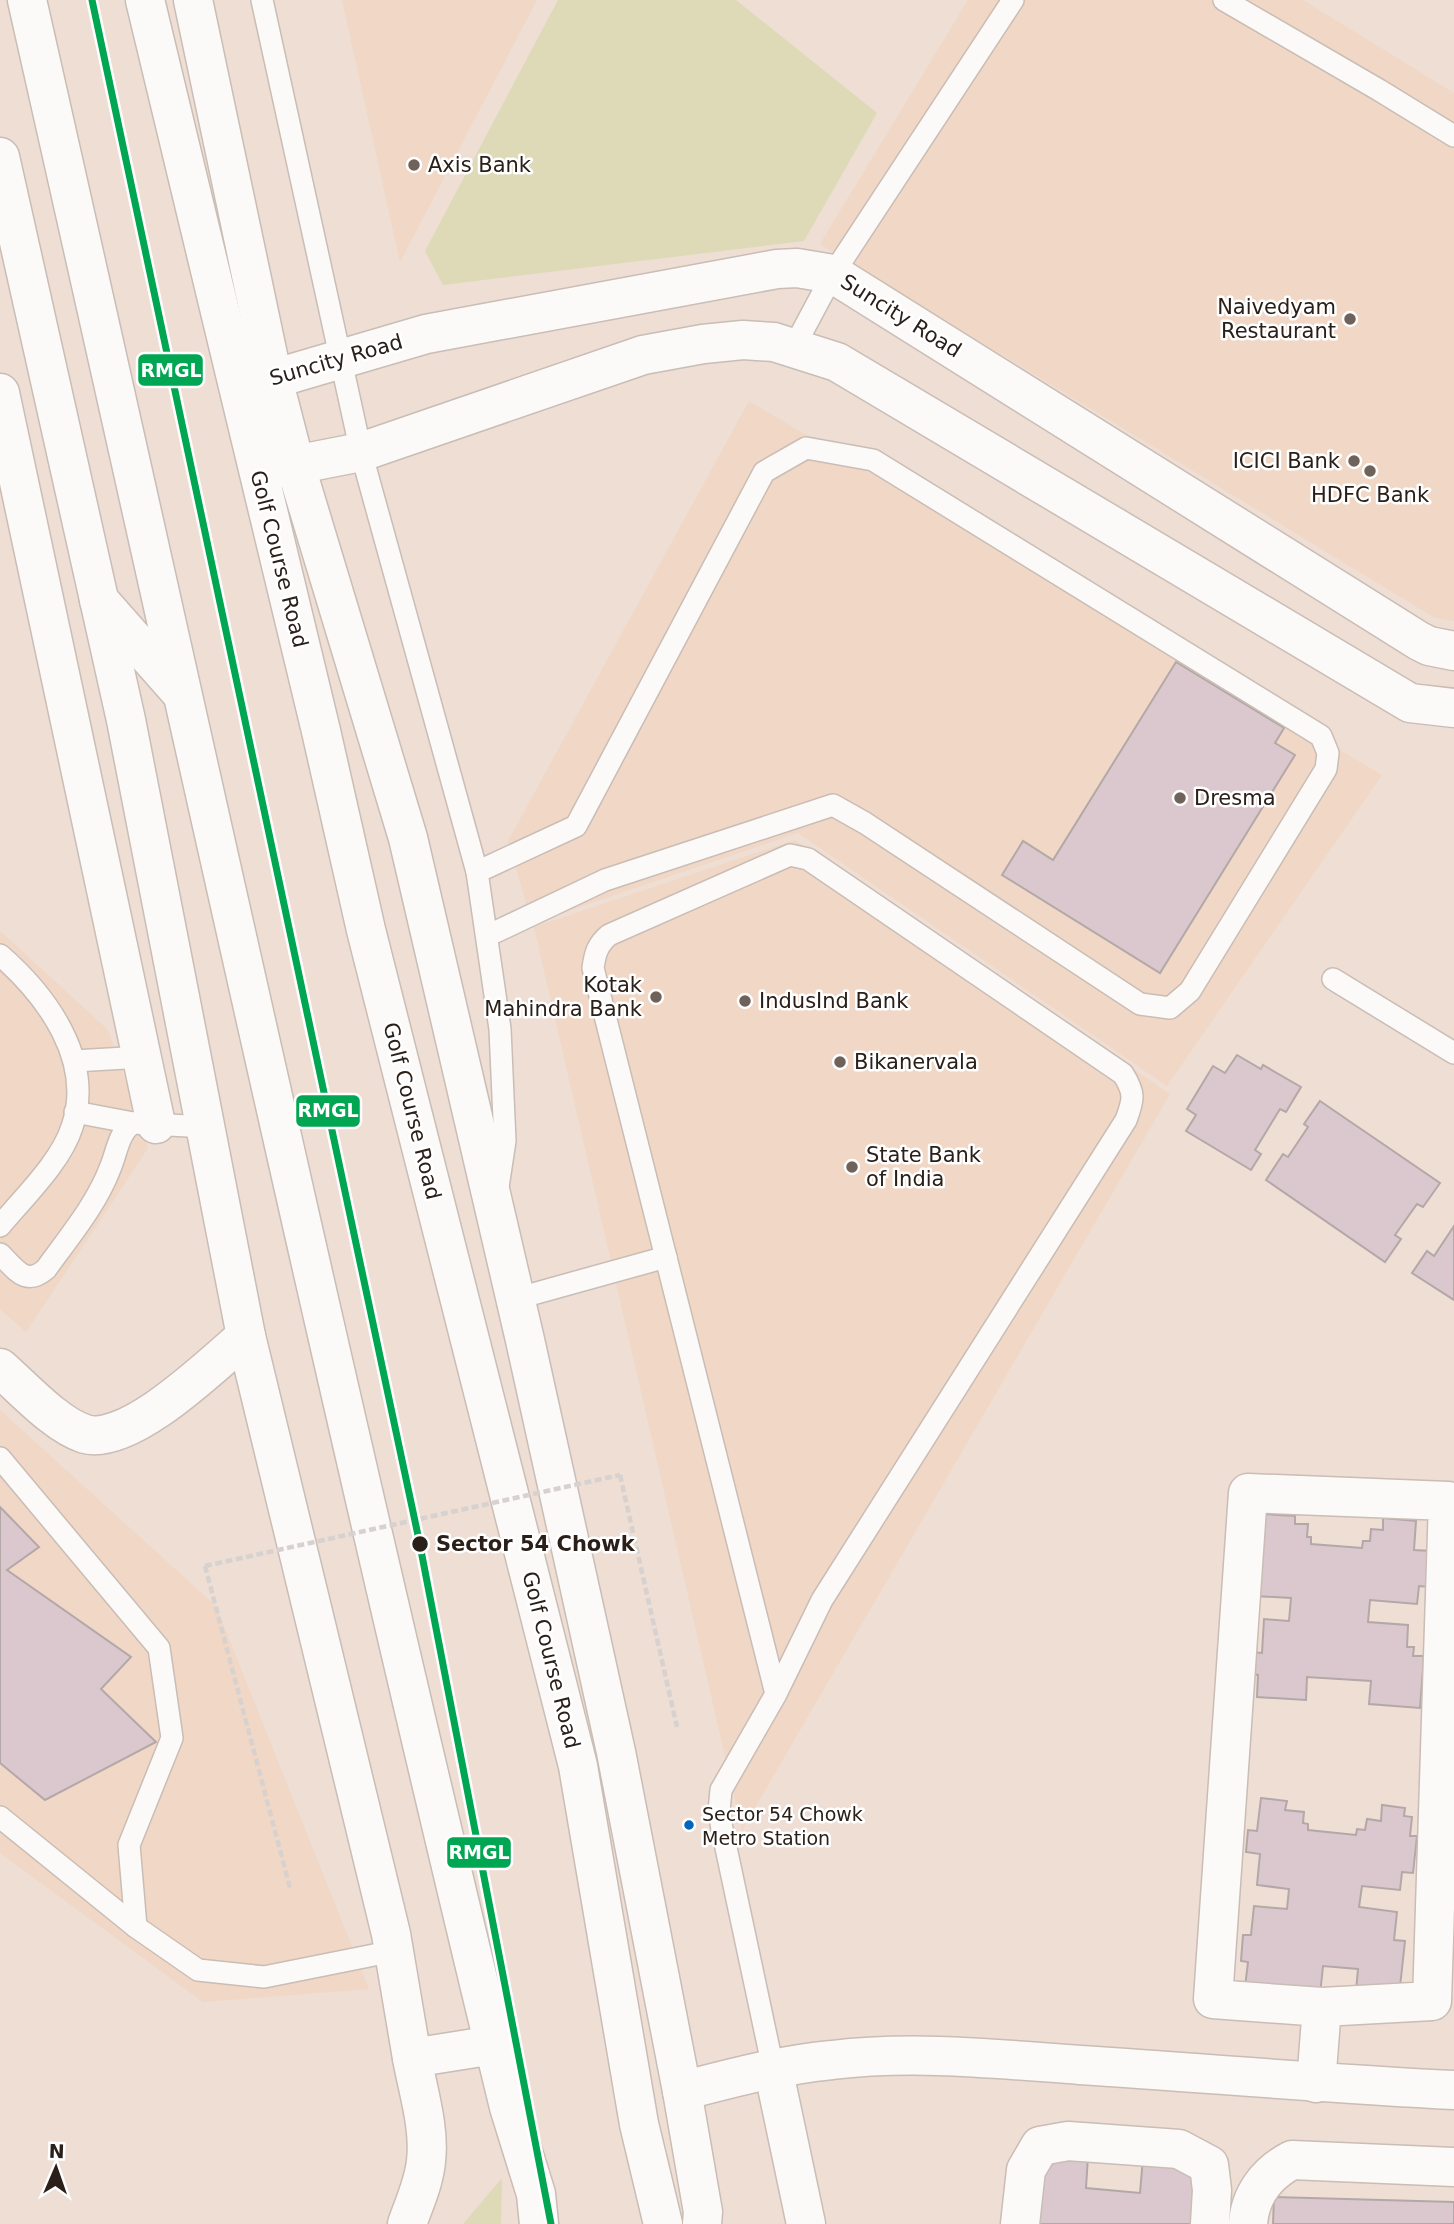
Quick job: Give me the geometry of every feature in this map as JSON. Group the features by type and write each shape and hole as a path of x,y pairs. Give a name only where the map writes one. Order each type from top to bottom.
{"street":[{"path":"27,0 356,1459 509,2107 536,2194 539,2224"},
{"name":"Golf Course Road","path":"145,0 255,383 258,472 366,930 578,1766 639,2124 663,2224"},
{"path":"193,0 255,383 296,464 408,838 616,1752 682,2091 703,2212 702,2224"},
{"path":"0,157 125,720 246,1336 394,1951 426,2133 426,2161 407,2224"},
{"name":"Suncity Road","path":"255,383 426,334 777,269 797,268 833,274 1419,641 1454,651"},
{"path":"258,472 361,452 643,355 743,340 774,342 837,362 1410,703 1454,708"},
{"path":"0,393 143,1056 145,1124"},
{"path":"99,600 184,695"},
{"path":"0,1368 60,1420 85,1434 102,1434 137,1423 166,1403 246,1336"},
{"path":"1248,1493 1448,1501 1432,2001 1322,2007 1213,1999 1248,1493"},
{"path":"1316,2084 1322,2007"},
{"path":"412,2059 494,2045"},
{"path":"682,2091 773,2068 833,2059 949,2056 1220,2074 1316,2084 1454,2090"},
{"path":"773,2068 806,2224"},
{"path":"1020,2224 1026,2170 1040,2146 1068,2141 1179,2149 1209,2165 1212,2190 1210,2224"},
{"path":"1248,2224 1249,2213 1261,2185 1276,2168 1292,2160 1454,2167"}],"lane":[{"path":"262,0 361,452 477,872 500,1028 505,1141 494,1211"},
{"path":"794,347 833,274 1013,0"},
{"path":"1224,0 1454,136"},
{"path":"477,872 576,826 764,472 806,448 873,460 1321,736 1328,753 1326,769 1190,991 1170,1007 1140,1004 865,823 833,805 605,880 487,936"},
{"path":"773,2068 719,1811 721,1790 775,1694 836,1577 1126,1120 1133,1090 1123,1074 808,859 790,855 609,935 600,943 595,953 593,968 775,1694"},
{"path":"0,955 41,997 61,1030 74,1061 78,1083 73,1127 49,1167 0,1226"},
{"path":"1333,979 1454,1053"},
{"path":"74,1061 143,1056"},
{"path":"75,1112 145,1124 206,1127"},
{"path":"0,1254 21,1275 29,1278 38,1276 46,1269 97,1194 111,1167 123,1132 145,1124"},
{"path":"515,1299 666,1257"},
{"path":"0,1458 159,1648 172,1738 129,1845 136,1927"},
{"path":"0,1816 136,1927 198,1970 264,1977 394,1951"}],"path":[{"path":"290,1888 205,1566 620,1475 677,1727"}],"shaded area":[{"path":"342,0 537,0 400,262"},
{"path":"558,0 736,0 877,113 804,241 443,285 425,251"},
{"path":"968,0 1303,0 1454,93 1454,621 1435,618 820,244"},
{"path":"749,401 1382,775 1167,1086 798,833 532,923 508,841"},
{"path":"795,840 1170,1094 742,1830 534,927"},
{"path":"0,931 108,1030 148,1148 26,1332 0,1309"},
{"path":"0,1410 216,1606 369,1989 203,2002 0,1853"},
{"path":"502,2178 501,2224 463,2224"}],"building":[{"name":"Dresma","path":"1176,662 1284,728 1275,743 1295,755 1160,973 1002,875 1023,841 1053,860"},
{"path":"1237,1055 1261,1069 1263,1065 1301,1087 1286,1112 1280,1109 1255,1150 1261,1154 1251,1170 1186,1131 1196,1115 1187,1109 1213,1066 1225,1073"},
{"path":"1320,1101 1440,1183 1423,1207 1417,1204 1395,1235 1401,1239 1385,1262 1266,1180 1283,1154 1288,1157 1308,1127 1304,1124"},
{"path":"1454,1226 1454,1300 1412,1273 1427,1251 1434,1256"},
{"path":"0,1507 39,1547 7,1570 131,1657 101,1689 156,1742 45,1800 0,1763"},
{"path":"1262,1514 1295,1516 1295,1524 1308,1524 1307,1537 1311,1537 1311,1544 1362,1548 1363,1541 1370,1541 1371,1529 1383,1530 1383,1518 1416,1521 1414,1550 1432,1551 1429,1587 1419,1586 1417,1604 1370,1600 1368,1622 1408,1625 1407,1647 1414,1647 1413,1656 1424,1656 1420,1708 1369,1704 1371,1681 1307,1677 1306,1700 1257,1697 1258,1675 1249,1674 1251,1652 1262,1653 1264,1619 1289,1621 1291,1598 1255,1596"},
{"path":"1261,1798 1287,1801 1285,1810 1304,1812 1303,1823 1308,1824 1308,1830 1356,1835 1357,1829 1365,1830 1367,1819 1381,1821 1382,1805 1405,1808 1404,1816 1412,1817 1410,1836 1417,1836 1413,1873 1402,1872 1400,1890 1362,1886 1359,1907 1397,1912 1394,1940 1405,1941 1399,1996 1356,1991 1358,1969 1323,1966 1320,1995 1245,1987 1248,1962 1241,1961 1243,1935 1251,1935 1254,1906 1287,1909 1289,1889 1257,1885 1260,1854 1246,1852 1248,1830 1257,1831"},
{"path":"1041,2152 1088,2156 1086,2188 1140,2193 1143,2158 1186,2162 1185,2174 1200,2176 1195,2224 1035,2224"},
{"path":"1274,2197 1454,2202 1454,2224 1273,2224"}],"transit line":[{"name":"RMGL","path":"92,0 419,1540 551,2224"}],"place":[{"name":"Axis Bank","path":"414,165"},
{"name":"Naivedyam Restaurant","path":"1350,319"},
{"name":"ICICI Bank","path":"1354,461"},
{"name":"HDFC Bank","path":"1370,471"},
{"name":"Dresma","path":"1180,798"},
{"name":"Kotak Mahindra Bank","path":"656,997"},
{"name":"IndusInd Bank","path":"745,1001"},
{"name":"Bikanervala","path":"840,1062"},
{"name":"State Bank of India","path":"852,1167"},
{"name":"Sector 54 Chowk","path":"420,1544"},
{"name":"Sector 54 Chowk Metro Station","path":"689,1825"}]}
